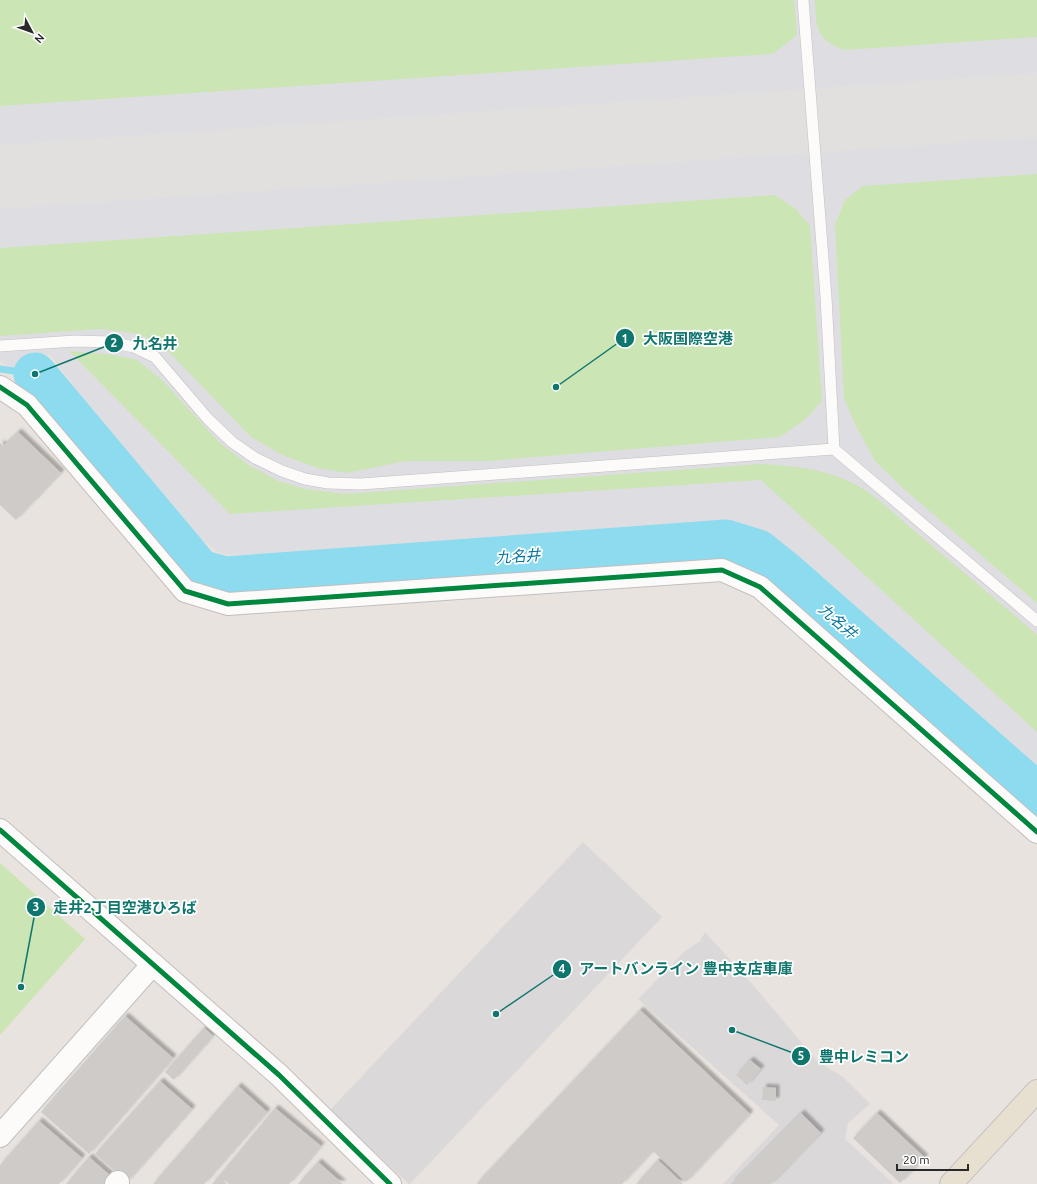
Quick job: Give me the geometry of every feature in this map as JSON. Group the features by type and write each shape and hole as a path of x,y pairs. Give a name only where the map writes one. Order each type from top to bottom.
{"main road":[{"path":"951,1184 1037,1092"}],"street":[{"path":"0,387 27,405 185,591 228,604 722,570 760,587 1037,832"},
{"path":"0,830 279,1075 390,1184"},
{"path":"0,1136 153,964"}],"lane":[{"path":"803,0 825,289 834,449"},
{"path":"0,346 76,341 110,342 134,347 155,358 208,419 232,442 254,458 282,471 305,479 328,483 361,484 834,449 1037,621"}],"shaded area":[{"path":"0,0 1037,0 1037,771 761,539 726,529 695,529 243,555 221,554 202,540 81,396 50,355 37,359 23,378 0,361"},
{"path":"583,842 662,917 409,1184 330,1110"},
{"path":"705,932 752,984 817,1061 843,1077 870,1104 848,1123 845,1139 894,1184 723,1184 779,1125 638,999 685,951 700,941"}],"green space":[{"path":"0,0 794,0 797,35 773,54 0,106"},
{"path":"815,0 1037,0 1037,37 844,50 828,42 819,31 816,18"},
{"path":"1037,174 1037,603 905,490 875,461 855,424 844,398 835,225 845,200 863,186"},
{"path":"775,195 796,209 810,226 822,401 806,419 780,437 488,461 405,461 347,473 318,468 284,456 251,437 166,349 139,334 101,329 0,336 0,248"},
{"path":"69,351 114,355 137,360 161,379 218,441 247,464 278,481 306,489 345,494 761,464 806,468 839,477 867,491 1037,635 1037,732 761,480 230,514"},
{"path":"0,863 85,939 0,1035"}],"building":[{"path":"18,432 61,473 16,520 0,505 0,443 3,446"},
{"path":"640,1010 750,1114 686,1182 653,1151 622,1184 478,1184 477,1183"},
{"path":"125,1016 173,1058 89,1154 41,1112"},
{"path":"204,1028 213,1036 174,1080 165,1072"},
{"path":"750,1060 761,1069 747,1085 736,1075"},
{"path":"160,1081 192,1109 127,1182 95,1154"},
{"path":"238,1086 267,1112 204,1184 153,1184"},
{"path":"763,1087 776,1088 776,1101 762,1100"},
{"path":"275,1108 321,1146 289,1184 229,1184 219,1176"},
{"path":"801,1113 821,1133 771,1184 731,1184"},
{"path":"877,1113 925,1158 900,1183 853,1138"},
{"path":"39,1121 82,1158 59,1184 0,1184 0,1165"},
{"path":"89,1157 113,1178 108,1184 66,1184"},
{"path":"658,1160 683,1184 636,1184"},
{"path":"318,1162 343,1184 298,1184"},
{"path":"219,1176 227,1184 212,1184"}],"waterway":[{"name":"九名井","path":"0,369 35,374"},
{"name":"九名井","path":"35,374 200,571 225,578 726,541 758,551 783,571 1037,794"}],"taxiway":[{"path":"0,177 1037,105"}],"cycle path":[{"path":"0,387 27,405 185,591 228,604 722,570 760,587 1037,832"},
{"path":"0,830 279,1075 390,1184"}],"place":[{"name":"九名井","path":"35,374"},
{"name":"大阪国際空港","path":"556,387"},
{"name":"走井2丁目空港ひろば","path":"21,987"},
{"name":"アートバンライン 豊中支店車庫","path":"496,1014"},
{"name":"豊中レミコン","path":"732,1030"}]}
